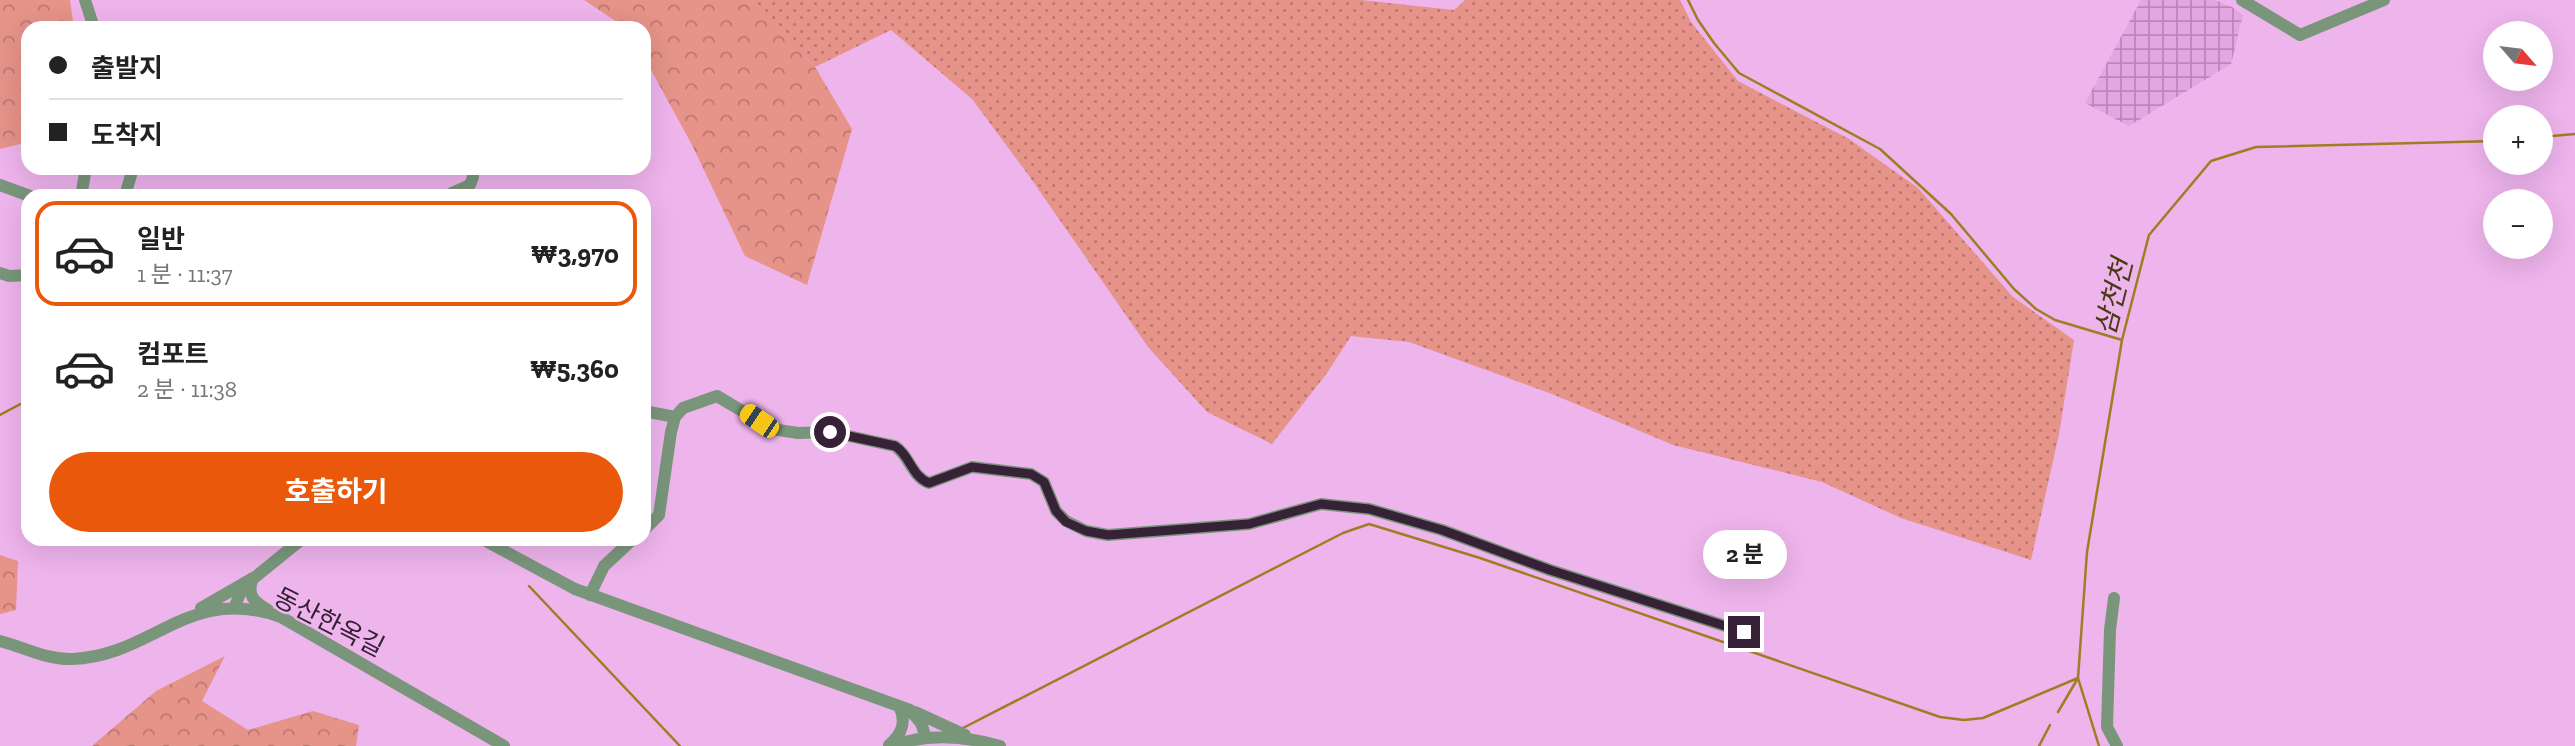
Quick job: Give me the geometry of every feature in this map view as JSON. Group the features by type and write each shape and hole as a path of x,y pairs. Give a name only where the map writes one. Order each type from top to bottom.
{"street":[{"path":"85,0 92,21"},
{"path":"2242,0 2300,35 2384,0"},
{"path":"461,189 470,185 473,177"},
{"path":"0,185 21,193"},
{"path":"0,273 21,275"},
{"path":"651,523 659,515 675,417 678,412 692,404 722,397 778,430 798,433 830,432 895,446 902,451 919,477 929,483 972,467 1031,474 1044,482 1059,516 1073,526 1097,534 1123,535 1180,528 1240,525 1321,504 1369,509 1442,530 1550,570 1744,632"},
{"path":"651,412 675,417"},
{"path":"234,608 243,587 293,546"},
{"path":"495,546 590,595 905,708 973,739"},
{"path":"590,595 604,566 625,546"},
{"path":"193,615 206,604 253,578"},
{"path":"253,578 250,591 253,598 258,604 281,617"},
{"path":"2114,598 2110,630 2107,727 2117,746"},
{"name":"동산한옥길","path":"0,640 45,655 73,659 112,651 210,610 255,610 281,617 504,746"},
{"path":"905,708 921,723 926,738"},
{"path":"890,746 903,727 905,708"},
{"path":"890,746 926,738 955,737 1000,746"},
{"path":"957,746 973,739"}],"shaded area":[{"path":"2141,0 2215,0 2243,15 2231,64 2129,126 2085,103"}],"green space":[{"path":"0,0 70,0 73,21 21,21 21,144 0,149"},
{"path":"584,0 748,0 815,67 852,129 807,285 745,256 692,145 651,70 651,21 616,21"},
{"path":"746,0 1361,0 1454,10 1465,0 1680,0 1691,22 1738,81 1849,139 1918,188 2013,297 2074,340 2059,434 2031,560 1901,518 1822,482 1673,445 1552,394 1409,342 1351,336 1327,373 1272,444 1207,412 1148,347 972,99 891,30 815,67"},
{"path":"0,555 18,561 16,610 0,614"},
{"path":"225,656 202,701 248,730 313,711 359,725 356,746 92,746 156,691"}],"waterway":[{"path":"1688,0 1714,43 1739,73 1880,149 1951,214 2014,289 2036,309 2055,320 2122,340"},
{"name":"삼천천","path":"2553,136 2575,134"},
{"name":"삼천천","path":"2099,746 2078,678 2087,552 2122,340 2149,235 2211,161 2256,147 2483,141"},
{"path":"0,415 21,404"},
{"path":"963,728 1343,533 1369,524 1480,558 1940,717 1964,720 1983,718 2078,678"},
{"path":"529,586 680,746"},
{"path":"2058,712 2078,678"},
{"path":"2039,746 2050,725"}],"route":[{"path":"830,432 895,446 902,451 915,473 924,482 933,483 972,467 1031,474 1044,482 1059,516 1073,526 1097,534 1123,535 1249,524 1321,504 1336,504 1369,509 1442,530 1550,570 1744,632"}]}
